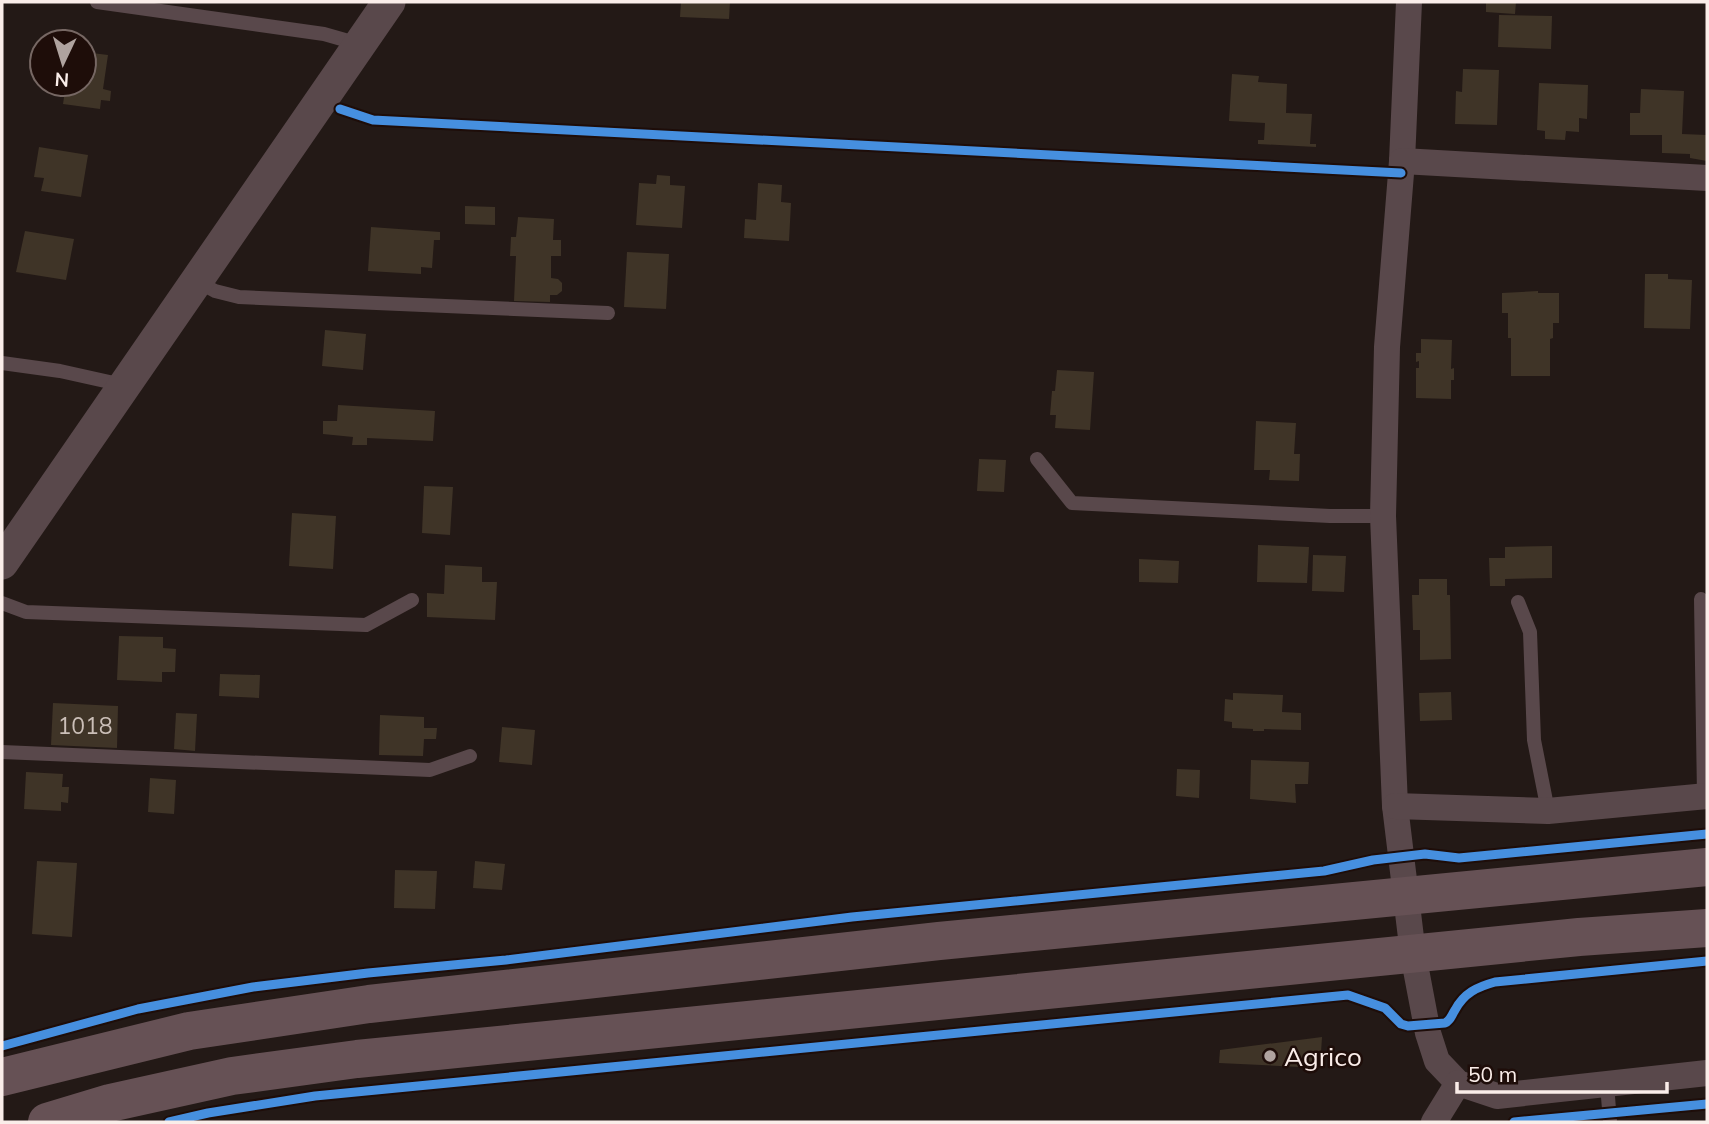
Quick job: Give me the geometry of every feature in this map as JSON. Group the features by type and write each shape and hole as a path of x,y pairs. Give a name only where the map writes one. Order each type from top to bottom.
{"main road":[{"path":"2,1077 189,1031 369,1004 939,941 1707,867"},
{"path":"47,1122 110,1103 232,1076 357,1059 1579,937 1707,928"}],"street":[{"path":"4,557 389,2"},
{"path":"1409,2 1402,161 1387,347 1383,516 1395,806 1413,954 1428,1033 1437,1061 1458,1083 1497,1096 1707,1073"},
{"path":"1402,161 1707,178"},
{"path":"1395,806 1548,811 1706,796"},
{"path":"1434,1122 1458,1083"}],"lane":[{"path":"97,2 324,34 359,44"},
{"path":"197,281 215,291 239,297 608,313"},
{"path":"2,363 60,371 125,385"},
{"path":"1037,459 1072,503 1330,516 1383,516"},
{"path":"1700,599 1706,796"},
{"path":"2,603 26,612 366,625 412,600"},
{"path":"1518,602 1530,632 1534,740 1548,811"},
{"path":"2,752 430,769 470,756"},
{"path":"1607,1083 1610,1122"}],"building":[{"path":"681,2 730,2 729,19 680,17"},
{"path":"1486,2 1516,2 1515,14 1486,12"},
{"path":"1499,15 1552,16 1551,49 1498,47"},
{"path":"98,54 108,55 103,89 111,91 110,101 101,100 100,109 63,104 64,98 98,98"},
{"path":"1463,69 1499,70 1497,125 1455,124 1456,91 1462,92"},
{"path":"1232,74 1259,76 1258,82 1287,84 1286,113 1312,114 1310,144 1316,144 1316,147 1258,144 1258,140 1264,140 1265,123 1229,121"},
{"path":"1539,83 1588,85 1587,119 1579,118 1579,132 1566,131 1565,140 1545,139 1545,131 1537,130"},
{"path":"1641,89 1684,91 1682,134 1707,135 1707,161 1690,158 1690,154 1662,153 1662,135 1630,135 1630,113 1640,113"},
{"path":"39,147 88,155 81,197 41,191 44,178 34,177"},
{"path":"657,175 670,176 670,185 685,186 682,228 636,225 639,183 656,184"},
{"path":"758,183 782,185 781,202 791,203 789,241 744,238 745,219 756,220"},
{"path":"465,206 495,207 495,225 465,224"},
{"path":"518,217 554,219 553,240 561,240 561,256 551,256 551,278 562,283 562,291 557,295 550,295 550,302 514,301 516,256 510,256 511,237 516,237"},
{"path":"371,227 440,232 440,240 434,240 432,268 421,267 421,274 368,271"},
{"path":"25,231 74,239 66,280 16,272"},
{"path":"627,252 669,254 666,309 624,307"},
{"path":"1645,274 1668,274 1668,279 1692,280 1690,329 1644,328"},
{"path":"1502,293 1559,293 1559,323 1553,323 1553,338 1550,339 1550,376 1511,376 1511,338 1508,338 1508,313 1502,313"},
{"path":"325,330 366,334 363,370 322,366"},
{"path":"1421,339 1452,340 1451,369 1454,368 1454,380 1451,380 1451,399 1416,398 1416,368 1419,368 1419,361 1416,362 1416,353 1421,353"},
{"path":"1057,370 1094,372 1090,430 1055,428 1056,415 1050,415"},
{"path":"338,405 435,411 433,441 367,438 367,445 352,445 353,437 323,434 323,421 337,421"},
{"path":"1256,421 1296,423 1294,454 1300,454 1299,481 1269,480 1270,470 1254,470"},
{"path":"979,459 1006,460 1004,492 977,491"},
{"path":"424,486 453,487 450,535 422,533"},
{"path":"292,513 336,516 333,569 289,566"},
{"path":"1258,545 1309,547 1307,583 1257,582"},
{"path":"1552,546 1552,578 1505,579 1505,586 1490,586 1489,558 1505,558 1505,547"},
{"path":"1313,555 1346,556 1344,592 1312,591"},
{"path":"1139,559 1179,561 1178,583 1139,582"},
{"path":"445,565 482,567 482,582 497,582 495,620 427,617 427,593 444,594"},
{"path":"1419,579 1447,579 1447,595 1450,595 1451,659 1420,660 1420,630 1413,630 1412,595 1419,595"},
{"path":"119,636 163,637 163,648 176,649 175,672 162,672 162,682 117,680"},
{"path":"220,674 260,675 259,698 219,696"},
{"path":"1451,692 1452,720 1420,721 1419,693"},
{"path":"1233,693 1283,695 1282,712 1301,713 1301,730 1253,731 1232,728 1232,722 1224,721 1225,699 1233,700"},
{"path":"53,703 118,706 117,748 51,745"},
{"path":"176,713 197,714 195,751 174,749"},
{"path":"380,715 424,717 424,728 437,728 436,739 424,739 423,756 379,755"},
{"path":"502,727 535,730 532,765 499,762"},
{"path":"1251,760 1309,762 1308,784 1295,784 1296,803 1250,799"},
{"path":"1177,769 1200,770 1199,798 1176,796"},
{"path":"26,772 63,774 62,787 69,787 68,803 61,802 61,811 24,809"},
{"path":"150,778 176,780 174,814 148,812"},
{"path":"37,861 77,863 72,937 32,934"},
{"path":"475,861 505,864 502,890 473,888"},
{"path":"395,870 437,871 435,909 394,908"},
{"name":"Agrico","path":"1322,1037 1320,1068 1219,1063 1220,1050"}],"cycle path":[{"path":"340,109 373,120 1401,173"},
{"path":"2,1046 138,1009 253,987 506,960 852,917 1324,871 1373,860 1425,854 1459,858 1707,834"},
{"path":"169,1122 315,1096 1348,995 1385,1008 1401,1024 1408,1026 1445,1023 1467,995 1495,982 1707,961"},
{"path":"1514,1122 1707,1104"}],"place":[{"name":"Agrico","path":"1270,1056"}]}
